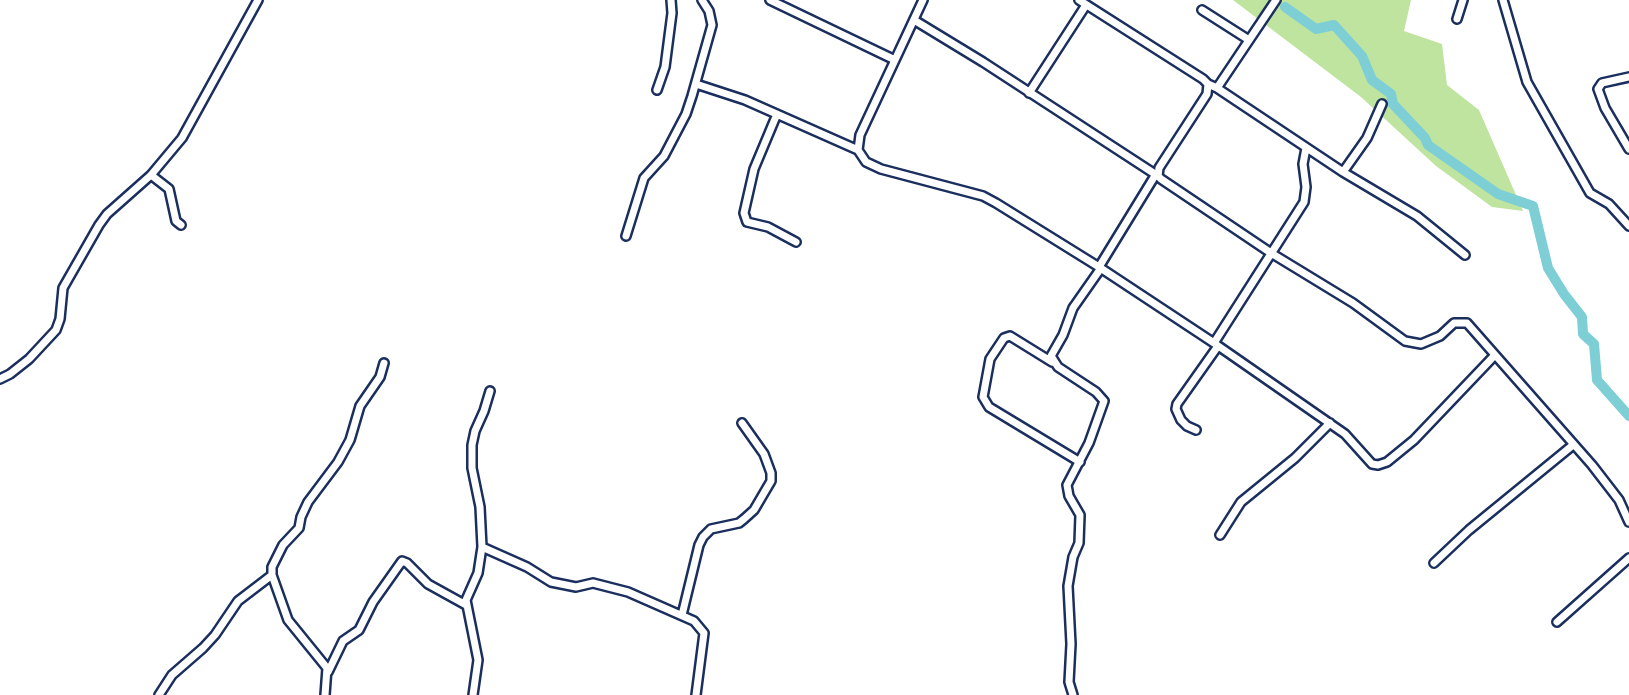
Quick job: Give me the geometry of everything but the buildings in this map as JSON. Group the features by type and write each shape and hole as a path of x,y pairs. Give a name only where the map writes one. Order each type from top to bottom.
{"street":[{"path":"0,379 29,359 56,330 60,319 63,288 99,225 107,214 151,175 182,138 258,0"},
{"path":"657,90 665,67 672,13 671,0"},
{"path":"626,236 645,178 664,156 685,114 696,83 712,26 709,11 702,0"},
{"path":"770,0 895,60"},
{"path":"858,150 866,121 923,0"},
{"path":"1079,0 1343,172 1417,216 1465,255"},
{"path":"1217,88 1276,0"},
{"path":"1457,19 1463,0"},
{"path":"1503,0 1527,82 1590,193 1609,204 1629,226"},
{"path":"1029,93 1086,5"},
{"path":"1202,10 1249,40"},
{"path":"914,20 1157,175 1271,253 1353,303 1405,341 1413,344 1431,341 1454,323 1464,322 1475,331 1619,500 1629,522"},
{"path":"1629,77 1602,83 1598,89 1605,108 1629,149"},
{"path":"696,83 777,114 858,150 866,162 881,169 983,196 1216,344 1330,423 1372,464 1383,464 1414,440 1495,355"},
{"path":"1052,362 1052,351 1063,335 1073,308 1207,94 1208,84"},
{"path":"1343,172 1367,138 1382,104"},
{"path":"777,114 754,169 744,213 747,222 768,227 796,242"},
{"path":"1196,430 1181,420 1177,404 1304,202 1306,187 1303,164 1306,148"},
{"path":"151,175 169,189 176,221 181,225"},
{"path":"1073,695 1069,672 1071,644 1068,586 1073,557 1079,543 1080,516 1069,496 1067,485 1080,462 1104,401 1096,392 1052,362 1010,336 1004,338 990,359 983,397 989,407 1080,462"},
{"path":"328,673 322,660 288,620 272,575 276,555 299,528 308,502 338,462 350,440 360,406 380,377 384,363"},
{"path":"473,695 478,660 466,600 478,573 482,547 480,507 473,481 473,438 490,391"},
{"path":"682,615 699,545 704,537 717,527 739,523 744,519 754,510 771,481 765,454 743,423"},
{"path":"1220,535 1241,502 1295,458 1330,423"},
{"path":"1434,563 1469,530 1573,445"},
{"path":"482,547 527,567 551,582 576,587 593,583 628,592 694,621 704,633 696,695"},
{"path":"1557,622 1629,558"},
{"path":"325,695 328,673 343,641 359,630 373,602 402,561 408,562 428,584 466,605"},
{"path":"159,695 172,675 215,635 238,601 272,575"}],"green space":[{"path":"1233,0 1411,0 1404,31 1442,44 1447,85 1479,110 1523,211 1492,207 1436,166 1361,97"}],"waterway":[{"path":"1285,7 1316,29 1334,25 1362,56 1372,80 1391,94 1393,104 1425,138 1428,145 1498,194 1533,206 1548,268 1582,317 1583,334 1594,344 1597,380 1629,416"}]}
